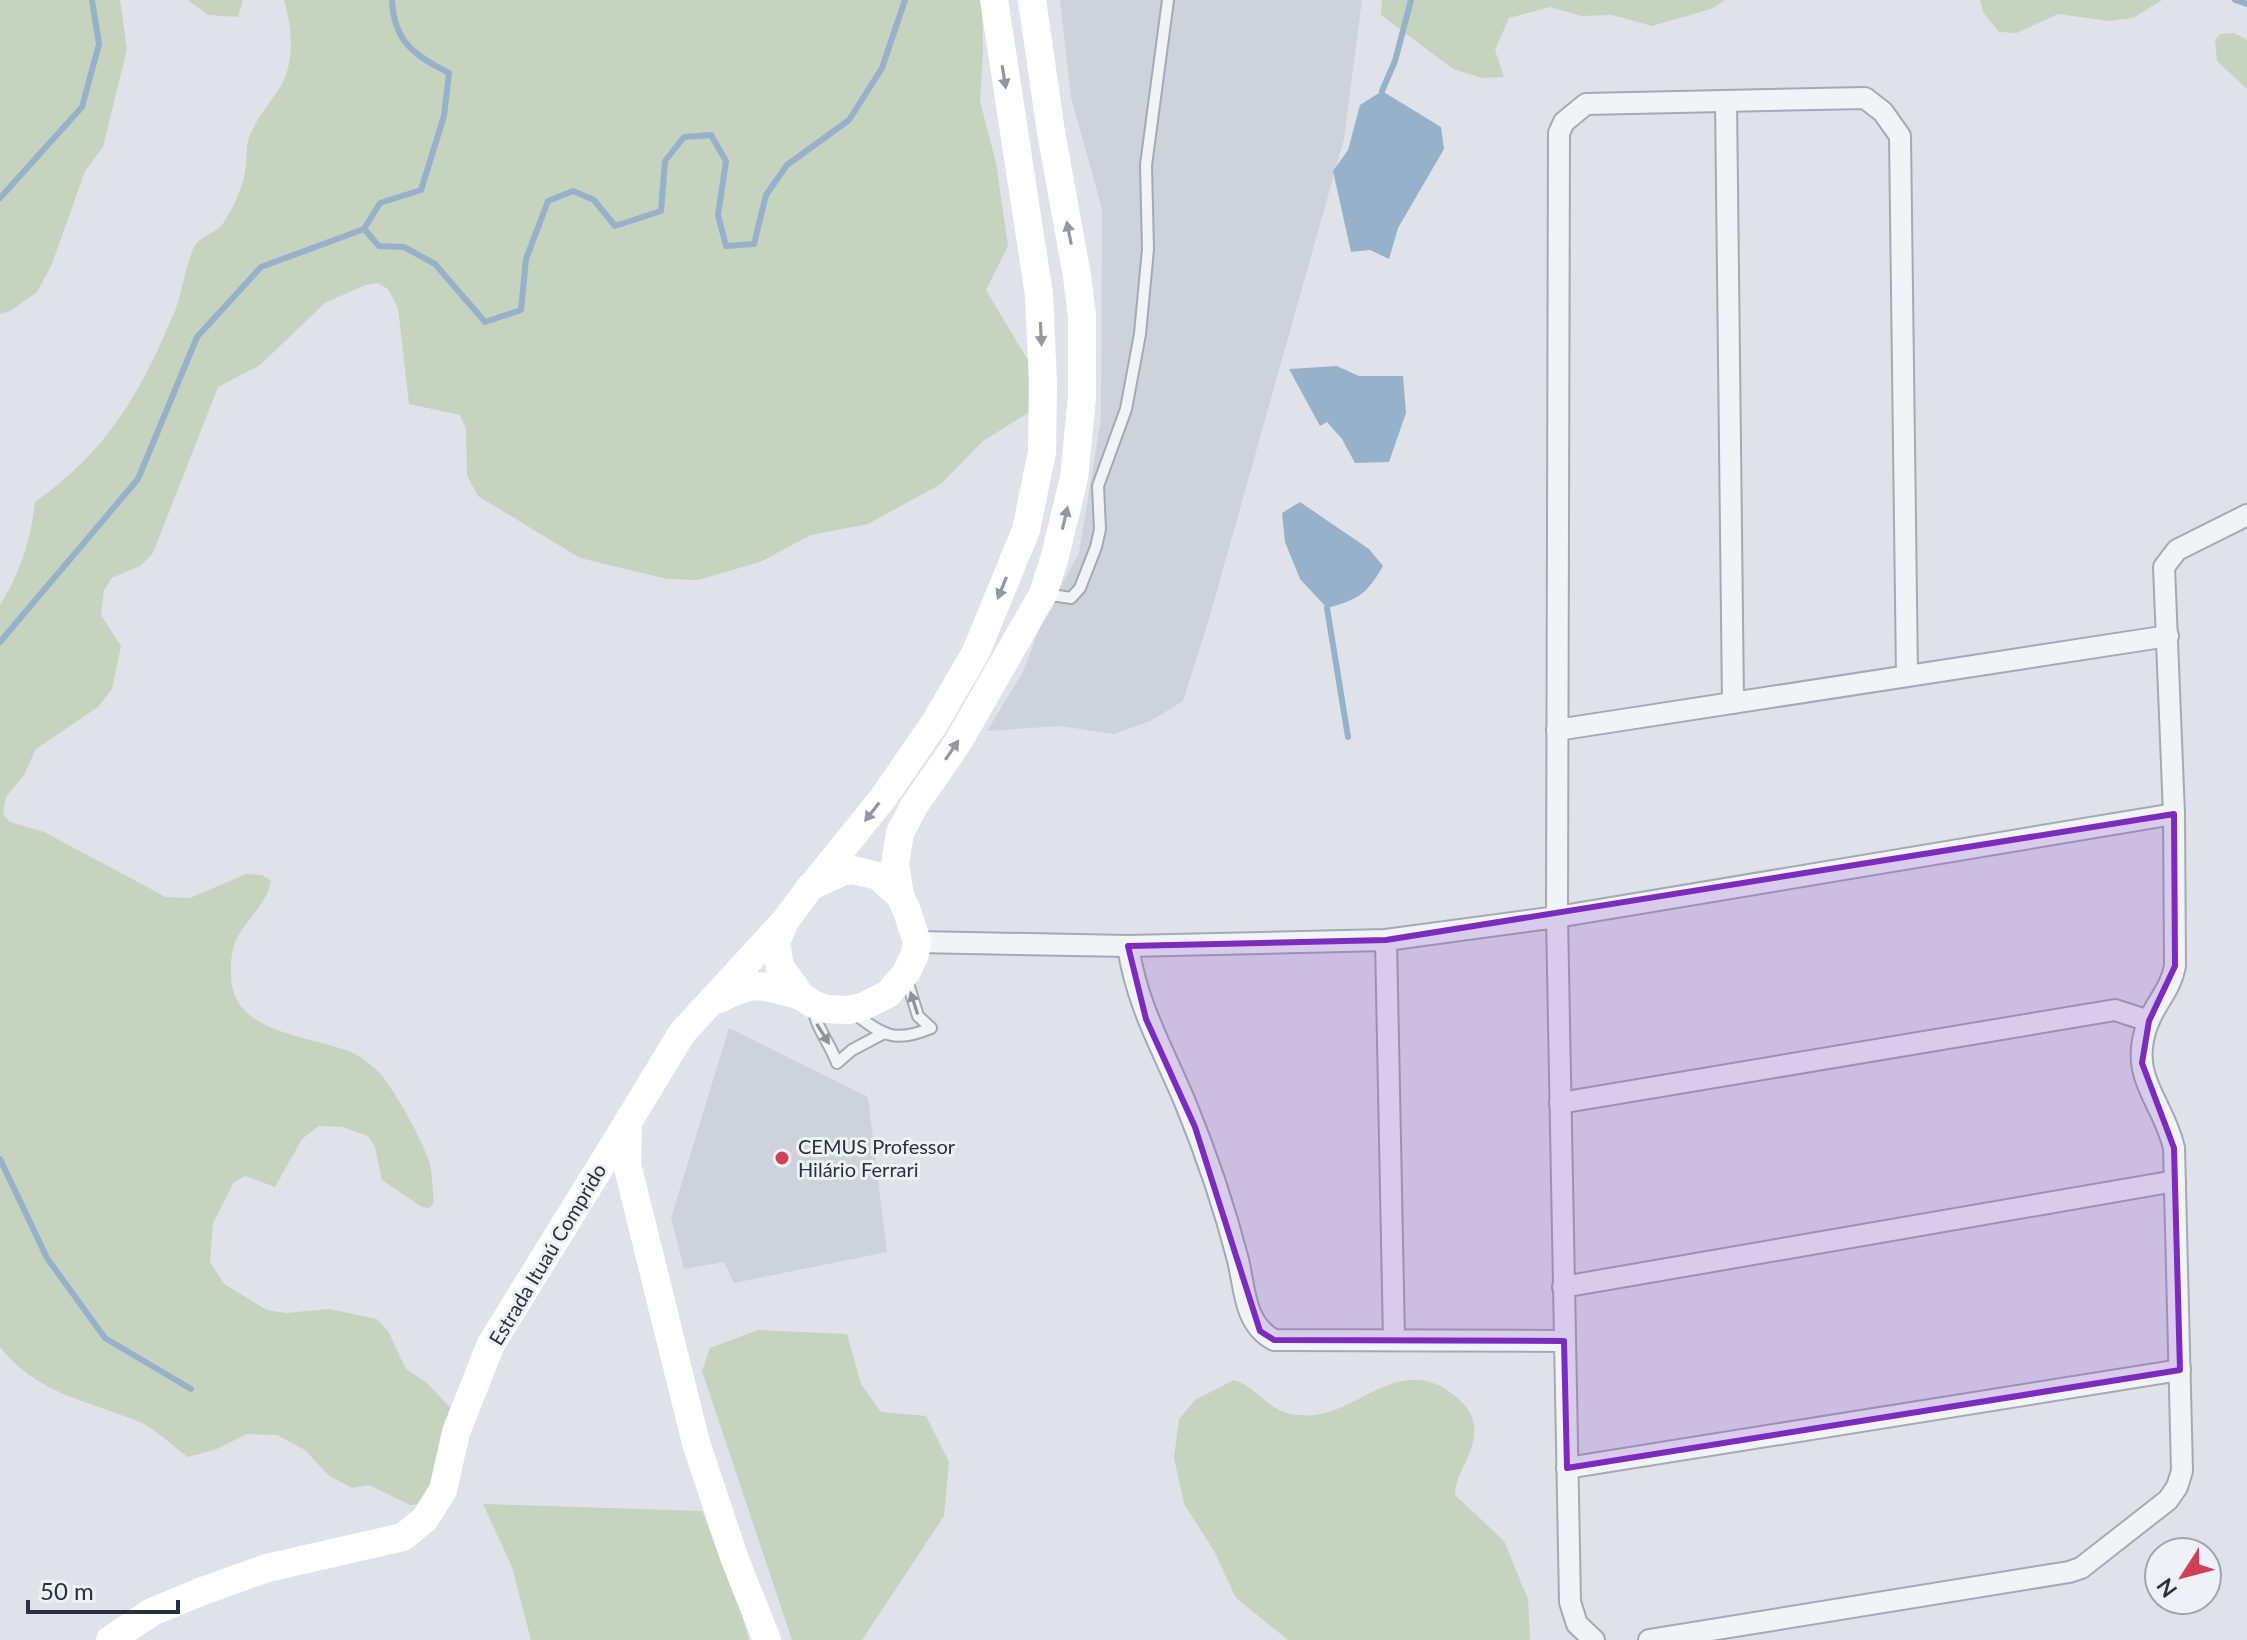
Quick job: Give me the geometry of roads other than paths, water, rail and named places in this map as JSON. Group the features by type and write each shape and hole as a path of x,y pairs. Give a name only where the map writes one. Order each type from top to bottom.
{"main road":[{"path":"807,1000 784,973 777,959 776,942 785,921 883,798 934,724 976,652 1026,530 1042,452 1039,295 994,0"},
{"path":"708,1004 749,986 767,985 826,1009 849,1010 888,994 906,973 917,942 896,880 896,855 906,819 957,744 1043,594 1074,478 1083,356 1077,276 1051,132 1032,0"},
{"path":"811,886 853,870 878,876 900,896"},
{"name":"Estrada Ituaú Comprido","path":"110,1640 152,1612 200,1592 267,1568 403,1537 425,1519 443,1490 456,1432 491,1344 682,1033 785,921"},
{"path":"628,1122 627,1164 696,1443 734,1557 767,1640"}],"street":[{"path":"1594,1640 1577,1624 1570,1602 1557,917 1559,133 1564,122 1586,104 1865,98 1883,112 1900,136 1907,676"},
{"path":"1726,101 1733,703"},
{"path":"1649,1640 2081,1568 2168,1500 2177,1487 2182,1471 2175,1181 2171,1136 2144,1076 2142,1048 2149,1021 2171,984 2175,966 2174,814 2164,567 2177,550 2247,515"},
{"path":"1557,730 2168,636"},
{"path":"917,942 1128,946 1386,940 1557,917 2174,814"},
{"path":"1386,940 1394,1340"},
{"path":"1128,946 1146,1019 1172,1072 1212,1172 1255,1324 1274,1340 1564,1341"},
{"path":"1560,1103 2115,1010 2149,1021"},
{"path":"1563,1287 2175,1181"},
{"path":"1567,1468 2180,1370"}],"lane":[{"path":"1043,594 1071,598 1080,588 1100,529 1098,486 1126,409 1140,334 1148,249 1146,165 1168,0"},
{"path":"849,1010 884,1033 901,1038 931,1028 918,1016 906,973"},
{"path":"807,1000 837,1063 852,1050 884,1033"}],"water":[{"path":"1382,91 1441,127 1444,149 1398,228 1389,259 1370,250 1351,252 1333,171 1348,150 1360,105"},
{"path":"1337,366 1359,376 1403,376 1406,413 1389,462 1355,463 1342,439 1327,422 1320,426 1289,369"},
{"path":"1300,502 1369,549 1383,566 1372,583 1354,599 1327,608 1300,579 1285,542 1282,513"}],"waterway":[{"path":"0,198 82,107 99,44 92,0"},
{"path":"392,0 397,27 408,46 449,73 444,116 421,190 380,203 364,229 379,246 404,247 435,264 485,322 521,310 526,259 548,201 573,191 594,200 615,226 661,211 665,161 684,137 711,135 726,161 718,215 726,246 754,244 766,195 787,165 849,120 882,68 905,0"},
{"path":"1382,91 1395,61 1411,0"},
{"path":"2235,0 2247,4"},
{"path":"0,642 138,479 197,337 261,267 364,229"},
{"path":"1327,608 1348,737"},
{"path":"0,1159 47,1258 105,1338 191,1389"}],"place":[{"name":"CEMUS Professor Hilário Ferrari","path":"782,1158"}]}
